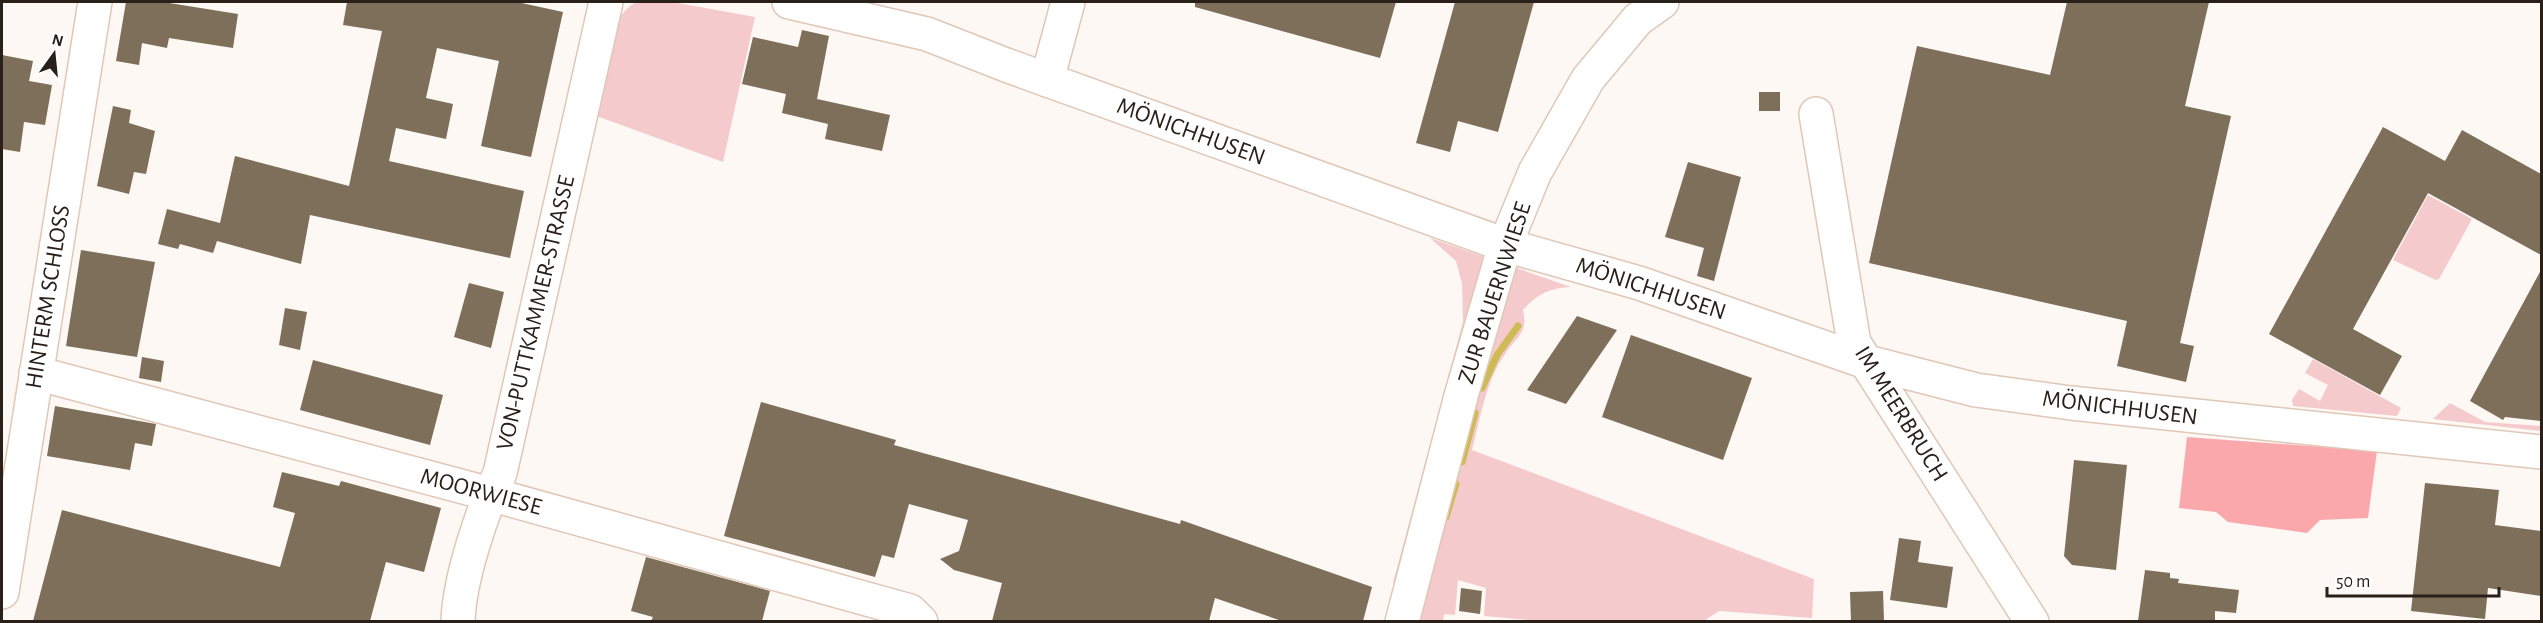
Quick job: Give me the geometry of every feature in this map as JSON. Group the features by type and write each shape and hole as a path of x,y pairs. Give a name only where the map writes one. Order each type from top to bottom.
{"street":[{"name":"HINTERM SCHLOSS","path":"2,592 95,2"},
{"name":"VON-PUTTKAMMER-STRASSE","path":"458,621 459,599 502,461 606,2"},
{"name":"MÖNICHHUSEN","path":"789,2 927,34 1047,80 1505,245 1639,283 1863,361 1976,390 2071,403 2541,452"},
{"path":"1047,80 1068,2"},
{"name":"ZUR BAUERNWIESE","path":"1402,621 1461,396 1505,245 1535,172 1588,79 1638,19 1662,2"},
{"name":"IM MEERBRUCH","path":"1816,114 1854,343 1863,361 1885,388 2031,621"},
{"name":"MOORWIESE","path":"36,373 490,494 910,611 921,621"}],"shaded area":[{"path":"636,2 672,2 755,17 723,162 591,114 604,52 616,22"},
{"path":"2428,195 2472,219 2439,279 2436,280 2393,260"},
{"path":"1430,238 1571,287 1544,293 1523,310 1523,330 1505,354 1493,376 1484,400 1472,450 1814,579 1812,618 1719,611 1702,622 1550,622 1484,616 1486,588 1458,580 1455,615 1444,614 1443,621 1405,621 1416,589 1393,583 1463,322 1462,284 1456,261"},
{"path":"2313,359 2401,408 2397,416 2293,406 2292,400 2299,389 2320,401 2328,385 2305,373"},
{"path":"2450,403 2485,422 2541,426 2541,431 2433,419"},
{"path":"2187,437 2377,451 2368,518 2320,520 2307,533 2228,522 2216,512 2179,508"}],"building":[{"path":"126,2 163,2 238,14 233,48 169,38 167,48 142,43 139,65 116,61"},
{"path":"347,2 517,2 563,12 531,157 481,146 499,61 437,48 426,98 453,104 446,139 396,128 389,161 524,191 510,258 310,215 301,264 217,241 213,253 180,244 178,249 158,244 167,209 220,223 235,156 349,186 382,31 343,25"},
{"path":"1195,2 1396,2 1380,58 1195,7"},
{"path":"1455,2 1534,2 1498,132 1458,121 1450,152 1416,143"},
{"path":"2067,2 2209,2 2185,106 2231,116 2180,343 2194,346 2186,382 2117,366 2127,321 1869,263 1917,46 2050,75"},
{"path":"802,30 829,36 817,99 890,115 882,151 825,139 828,124 782,113 786,94 742,84 753,37 798,47"},
{"path":"2,55 33,61 29,81 52,85 45,125 24,122 20,152 2,149"},
{"path":"1759,92 1780,92 1780,111 1759,111"},
{"path":"113,106 131,110 129,123 155,131 146,174 134,172 129,194 97,186"},
{"path":"2383,127 2445,161 2462,130 2541,174 2541,255 2428,193 2353,329 2402,356 2380,395 2269,334"},
{"path":"1688,162 1741,177 1714,281 1697,276 1704,248 1665,237"},
{"path":"81,250 155,262 137,357 66,346"},
{"path":"2541,270 2541,421 2505,417 2503,420 2470,401"},
{"path":"469,283 504,292 491,348 454,337"},
{"path":"285,308 307,312 300,350 279,345"},
{"path":"1577,316 1617,330 1566,404 1527,390"},
{"path":"1631,335 1752,378 1723,460 1602,417"},
{"path":"142,357 164,361 161,382 139,378"},
{"path":"313,360 443,395 430,445 300,410"},
{"path":"761,402 896,440 894,445 1180,524 1181,520 1372,587 1363,621 1282,621 1215,598 1209,621 992,621 1002,583 954,570 940,559 959,551 968,520 909,504 894,558 882,555 875,577 724,536"},
{"path":"55,406 156,424 152,446 135,443 130,470 47,456"},
{"path":"2074,460 2127,465 2116,570 2072,565 2064,556"},
{"path":"282,472 339,486 341,481 441,508 424,572 386,562 370,621 33,621 62,510 280,567 295,513 273,507"},
{"path":"2425,483 2499,490 2495,525 2541,531 2541,596 2488,588 2485,619 2411,611"},
{"path":"1899,538 1921,541 1918,562 1953,567 1947,608 1890,600"},
{"path":"646,557 770,591 762,621 651,621 653,617 631,611"},
{"path":"2145,570 2170,573 2170,578 2179,579 2178,583 2239,590 2236,613 2215,611 2215,621 2138,621"},
{"path":"1461,588 1482,591 1480,614 1459,611"},
{"path":"1883,591 1884,620 1851,621 1850,592"}],"waterway":[{"path":"1482,388 1497,355 1518,326"},
{"path":"1462,462 1475,413"},
{"path":"1446,517 1456,484"}]}
